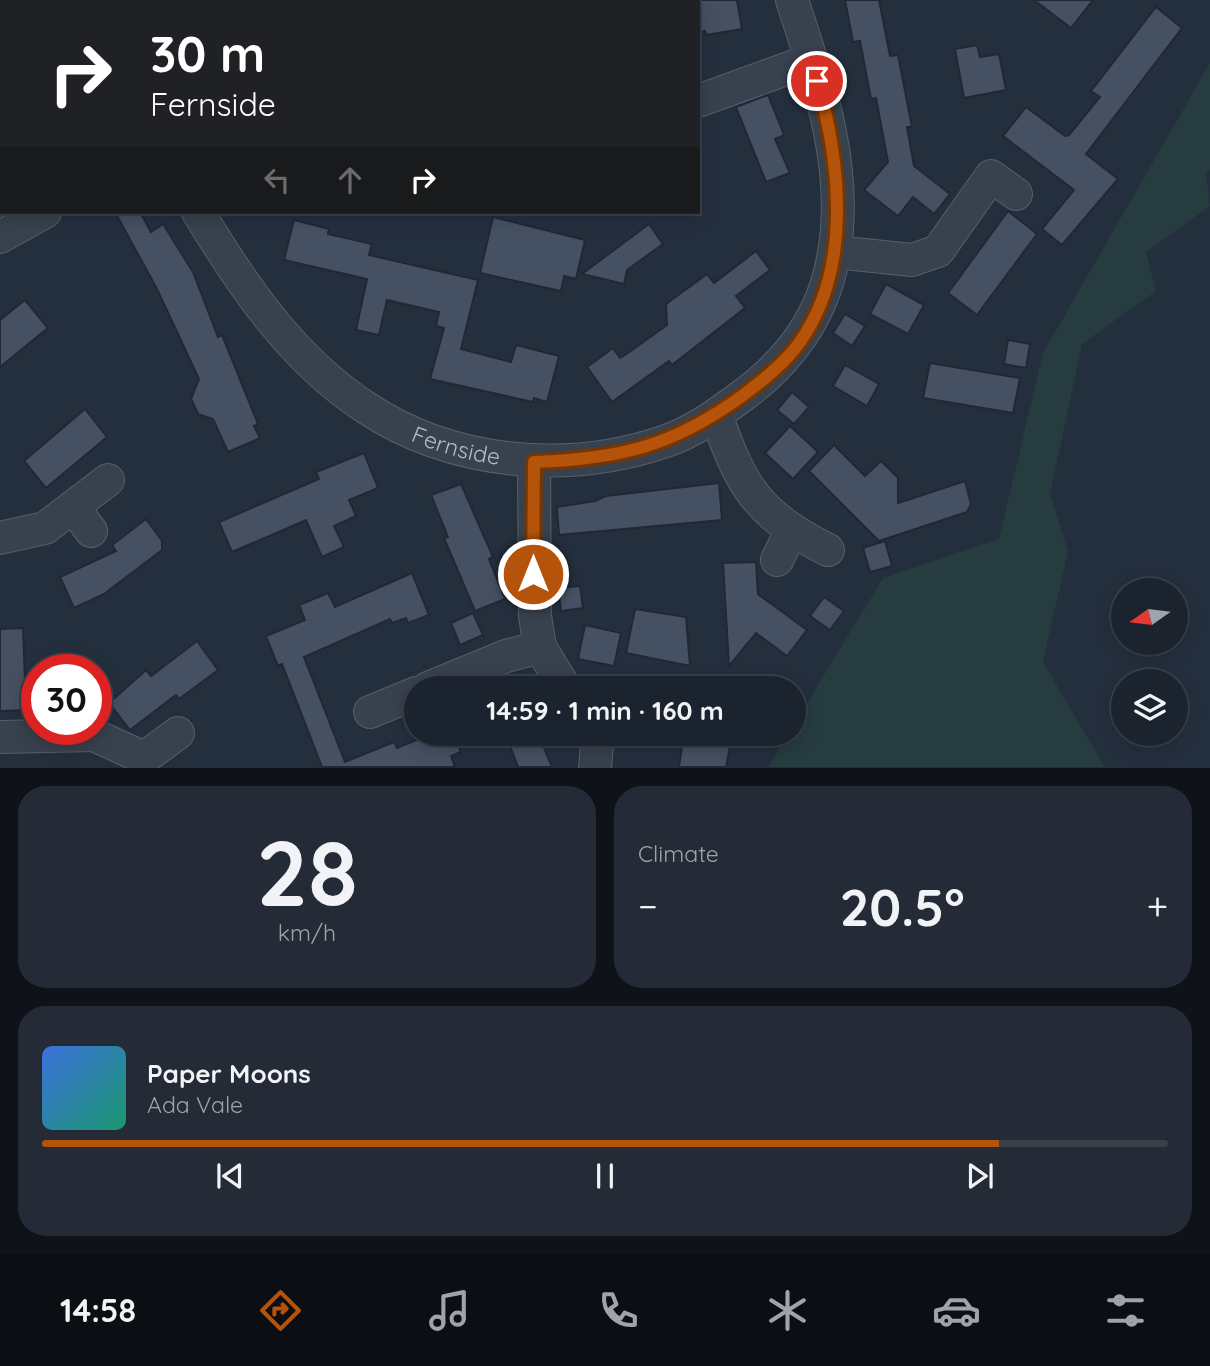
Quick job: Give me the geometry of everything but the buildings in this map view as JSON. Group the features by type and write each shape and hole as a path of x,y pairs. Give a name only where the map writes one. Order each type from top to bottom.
{"street":[{"name":"Fernside","path":"199,214 249,292 301,354 365,407 413,432 474,452 534,462 586,460 625,453 669,440 716,415 763,380 799,343 821,304 835,252 837,189 831,137 792,0"},
{"path":"700,99 811,60"},
{"path":"835,252 912,260 938,251 991,176 1016,194"},
{"path":"0,237 41,214"},
{"path":"716,415 732,461 749,491 791,531 828,550"},
{"path":"534,462 534,584 540,647 558,676"},
{"path":"0,538 82,519 108,480"},
{"path":"776,559 791,531"},
{"path":"457,676 506,656 540,647"},
{"path":"370,712 404,698"},
{"path":"0,737 94,735 147,763 178,733"},
{"path":"595,768 597,746"}],"green space":[{"path":"1210,63 1210,170 1206,175 1210,206 1146,252 1156,291 1082,344 1050,494 1068,551 1043,662 1105,767 768,767 780,746 806,746 806,705 883,578 999,539 1043,353"}],"route":[{"path":"533,574 534,462 586,460 625,453 669,440 716,415 763,380 799,343 821,304 835,252 837,189 829,124 817,81"}]}
